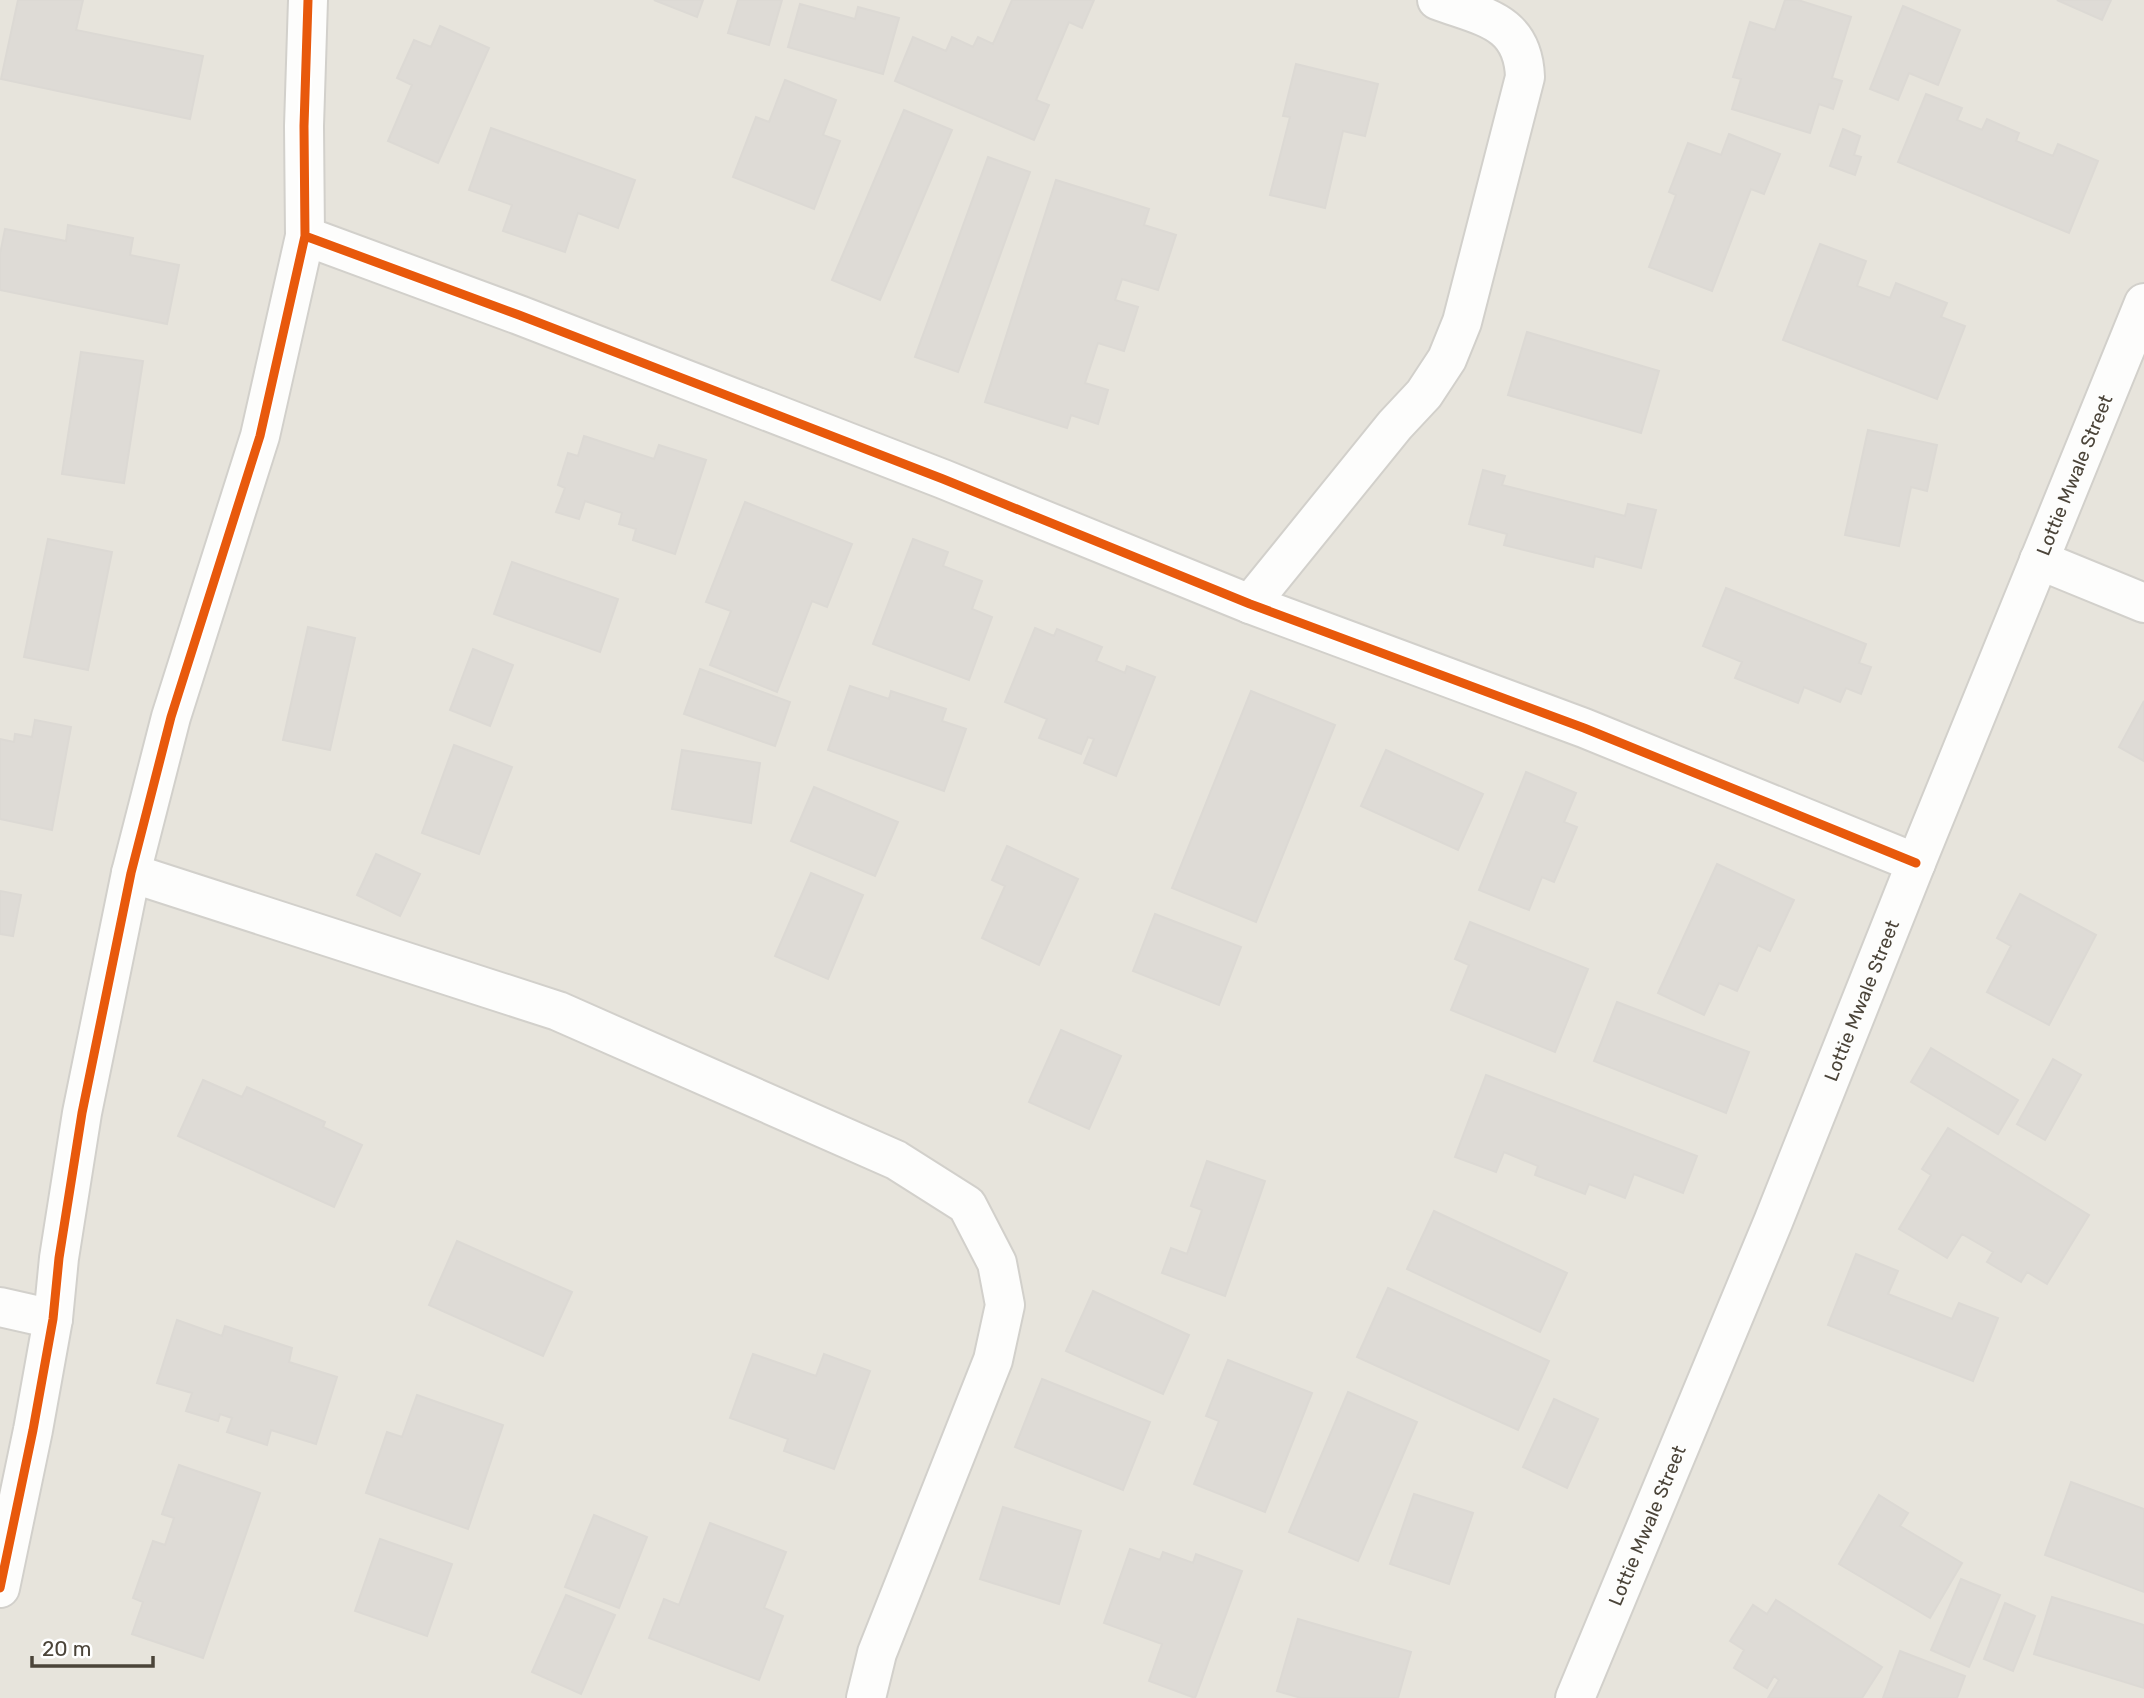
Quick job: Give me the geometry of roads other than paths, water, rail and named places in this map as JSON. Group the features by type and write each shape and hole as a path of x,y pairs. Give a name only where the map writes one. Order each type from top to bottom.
{"street":[{"path":"0,1588 53,1318 59,1258 82,1113 131,873 171,718 260,436 305,236 303,126 307,0"},
{"path":"1250,604 1395,425 1424,394 1447,359 1462,322 1525,77 1524,59 1517,40 1505,29 1437,0"},
{"path":"305,236 519,315 930,474 1250,604 1584,728 1916,863"},
{"name":"Lottie Mwale Street","path":"1576,1698 1768,1235 2144,303"},
{"path":"2039,560 2144,603"},
{"path":"131,873 558,1011 896,1160 967,1205 997,1263 1005,1305 993,1360 877,1653 866,1698"},
{"path":"0,1307 53,1318"}]}
